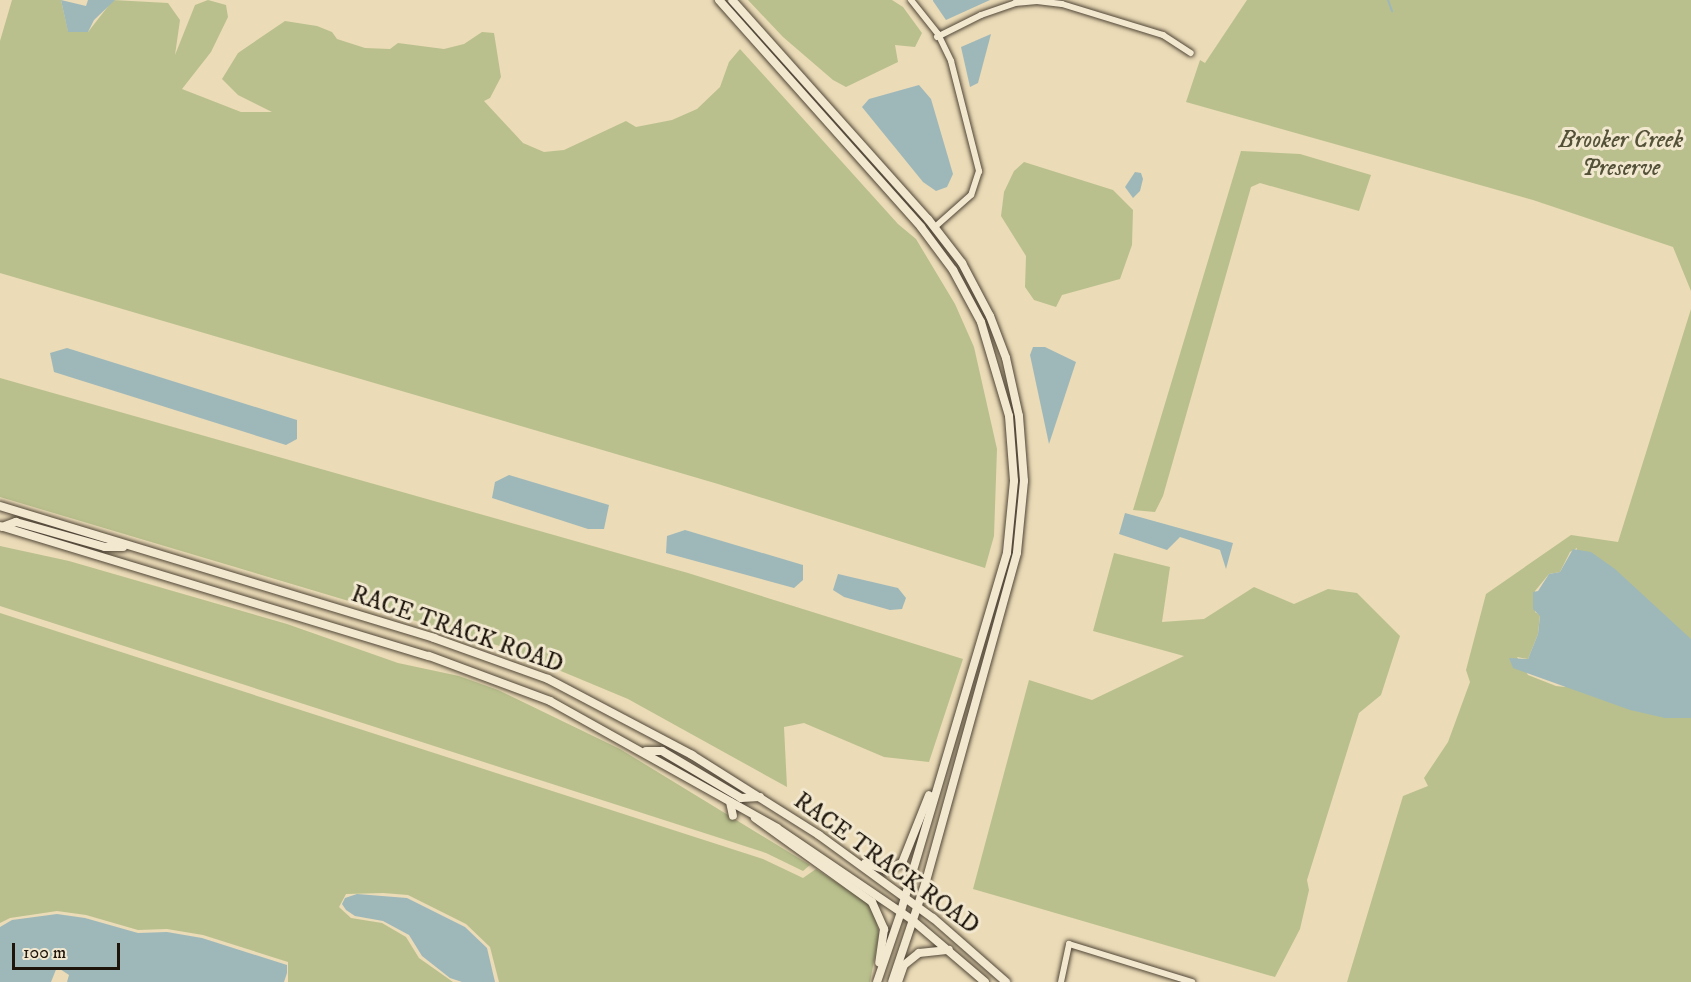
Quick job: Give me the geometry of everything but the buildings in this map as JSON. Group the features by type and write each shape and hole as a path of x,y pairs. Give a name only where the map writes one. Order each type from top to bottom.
{"main road":[{"path":"718,0 927,234 968,295 996,361 1013,450 1013,516 1001,578 901,912 879,972"},
{"path":"732,0 935,227 978,291 1006,358 1019,416 1024,481 1011,579 917,906 892,982"},
{"name":"RACE TRACK ROAD","path":"0,506 518,666 649,731 760,797 850,856 917,906 1006,982"},
{"path":"1,526 16,522 105,547 133,547"},
{"name":"RACE TRACK ROAD","path":"1,526 466,668 550,701 646,751 751,813 911,919 985,982"},
{"path":"850,856 886,870 906,858 962,692 971,680"},
{"path":"646,751 662,751 741,798 760,797"},
{"path":"726,798 734,809 733,816"},
{"path":"751,813 766,830 875,906 884,929 877,982"},
{"path":"898,982 904,965 919,953 949,950"}],"street":[{"path":"911,0 951,61 979,171 971,195 935,227"},
{"path":"937,37 981,15 1015,3 1037,2 1062,4 1163,35 1191,54"},
{"path":"1061,982 1069,944 1192,982"}],"green space":[{"path":"12,0 61,0 68,31 88,32 113,0 168,3 180,20 175,55 195,5 208,0 226,5 228,17 211,52 182,89 241,112 272,112 238,95 222,79 238,53 285,21 317,26 332,32 337,39 365,48 390,49 398,43 444,49 464,44 482,32 494,33 501,77 490,98 484,101 523,143 544,152 564,150 626,121 636,127 672,120 697,109 720,87 729,62 740,49 898,224 916,239 955,304 974,347 997,449 994,536 985,568 718,484 0,273 0,41"},
{"path":"748,0 892,0 903,7 922,33 915,47 895,45 898,62 846,87 833,80 783,37"},
{"name":"Brooker Creek Preserve","path":"1247,0 1691,0 1691,291 1673,247 1533,200 1186,102 1200,60 1205,63"},
{"path":"1241,151 1300,154 1371,175 1359,211 1260,183 1251,187 1163,496 1155,512 1133,510"},
{"path":"1024,162 1113,190 1133,210 1132,245 1120,279 1062,295 1056,307 1034,300 1025,287 1026,256 1001,216 1004,192 1014,171"},
{"path":"1691,309 1691,982 1347,982 1403,796 1428,786 1424,778 1448,742 1470,682 1466,670 1486,594 1571,535 1618,542","holes":["1577,548 1565,687 1556,686 1528,675 1517,657 1528,659 1538,634 1540,615 1535,612 1535,591 1549,574 1560,572 1570,552"]},
{"path":"0,378 688,573 963,659 929,762 884,757 804,723 784,727 787,787 628,699 503,647 0,497"},
{"path":"0,546 69,561 287,624 398,663 459,676 498,690 620,749 810,865 803,871 766,853 0,606"},
{"path":"1114,553 1170,567 1162,622 1204,619 1254,587 1294,604 1328,589 1357,593 1400,636 1381,695 1359,713 1307,880 1309,890 1300,929 1275,977 973,889 1029,680 1092,700 1184,656 1093,631"},
{"path":"0,613 763,859 803,878 816,869 866,902 875,914 879,934 870,982 499,982 490,947 466,924 408,895 383,893 346,894 339,907 351,918 382,923 406,937 419,958 453,982 288,982 288,962 203,935 167,929 138,930 86,915 57,911 10,918 0,923"}],"water":[{"path":"61,0 86,6 88,0 115,0 94,20 88,32 68,32"},
{"path":"933,0 990,0 946,20 933,1"},
{"path":"991,34 978,83 970,87 961,47"},
{"path":"919,85 931,99 953,174 947,187 936,191 923,182 862,107 869,99"},
{"path":"1135,172 1141,173 1143,179 1140,191 1133,198 1125,187"},
{"path":"1033,347 1045,347 1076,362 1049,444 1030,355"},
{"path":"67,348 297,420 297,439 286,445 54,372 50,353"},
{"path":"509,475 609,505 604,529 588,529 492,498 495,482"},
{"path":"1125,513 1233,543 1226,569 1220,550 1180,537 1167,550 1119,534"},
{"path":"685,530 803,565 803,580 794,588 666,553 667,536"},
{"path":"1573,549 1591,552 1615,569 1691,639 1691,718 1665,718 1630,710 1513,668 1509,658 1528,659 1538,634 1540,616 1533,609 1533,592 1538,591 1549,574 1560,572"},
{"path":"838,574 898,588 906,598 902,609 890,610 844,597 833,590"},
{"path":"357,894 407,898 465,927 487,948 495,982 462,982 450,978 422,956 409,935 383,921 355,916 346,910 342,904 345,898"},
{"path":"57,914 85,918 138,933 167,932 202,938 287,965 287,973 284,982 67,982 69,975 57,967 51,982 0,982 0,927 12,920"}],"waterway":[{"path":"1388,0 1392,11"}]}
